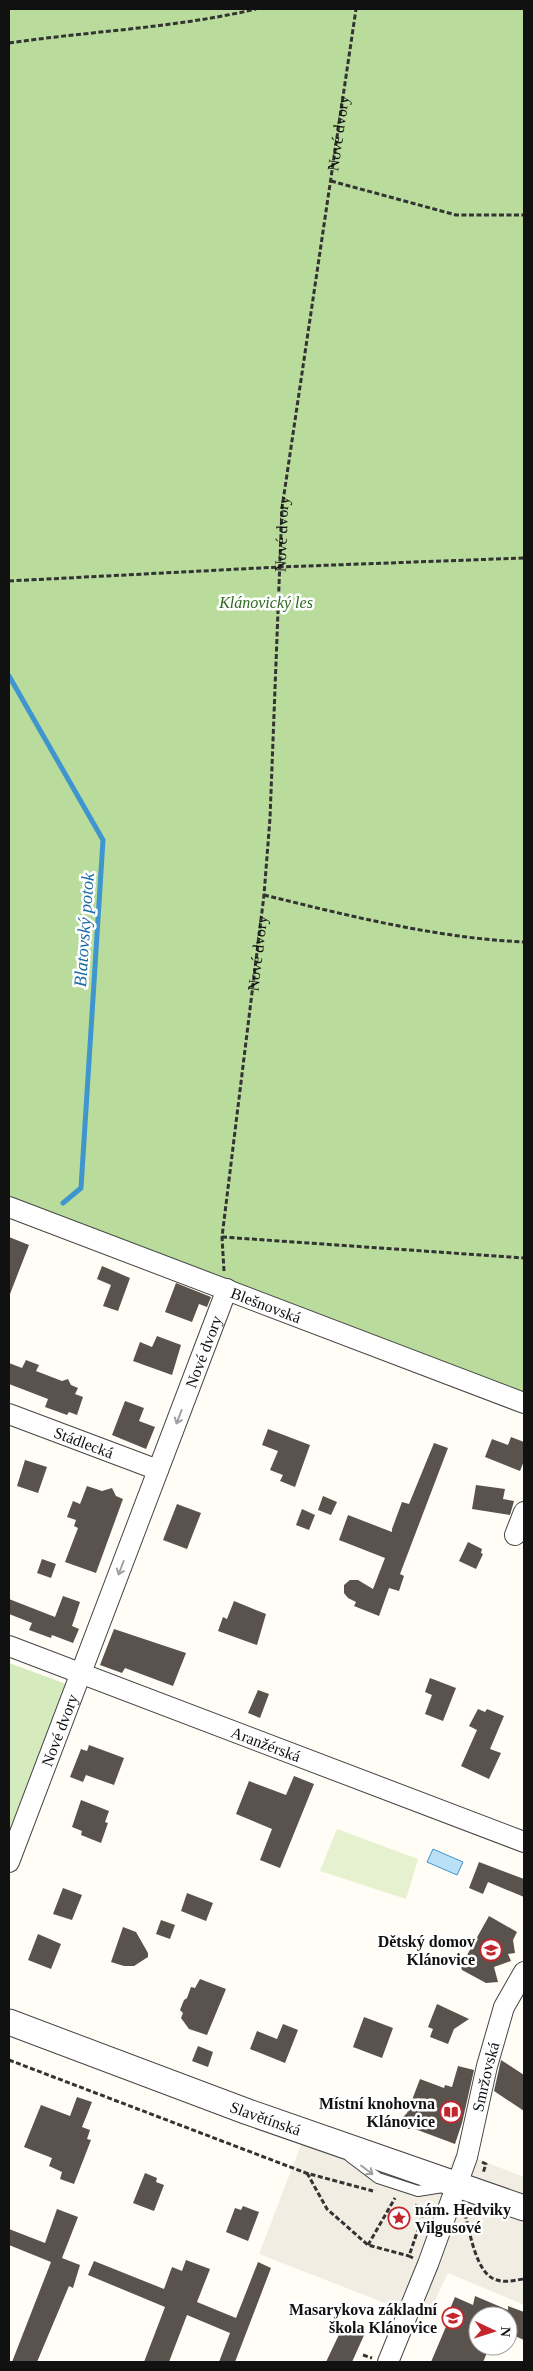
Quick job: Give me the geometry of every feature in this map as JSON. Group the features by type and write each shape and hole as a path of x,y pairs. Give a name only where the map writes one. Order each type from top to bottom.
{"street":[{"name":"Blešnovská","path":"9,1207 524,1403"},
{"name":"Nové dvory","path":"9,1862 227,1289"},
{"name":"Stádlecká","path":"9,1414 158,1470"},
{"path":"515,1535 524,1512"},
{"name":"Aranžérská","path":"9,1646 524,1842"},
{"name":"Smržovská","path":"388,2362 428,2264 467,2157 487,2066 504,2007 524,1972"},
{"name":"Slavětínská","path":"9,2022 328,2140 524,2208"}],"path":[{"path":"9,43 219,17 256,9"},
{"name":"Nové dvory","path":"227,1289 222,1237 264,895 270,818 282,508 356,9"},
{"path":"331,181 456,215 524,215"},
{"path":"9,581 280,567 524,558"},
{"path":"264,895 359,918 479,940 524,942"},
{"path":"222,1237 524,1258"},
{"path":"9,2060 306,2173 378,2193"},
{"path":"306,2173 327,2209 368,2245 409,2256 428,2264"},
{"path":"386,2195 403,2200"},
{"path":"368,2245 395,2198"},
{"path":"409,2256 425,2208 410,2203"},
{"path":"461,2220 465,2210 476,2256 483,2270 494,2280 506,2282 524,2279"}],"green space":[{"name":"Klánovický les","path":"9,9 524,9 524,1394 9,1196"},
{"path":"9,1663 66,1684 9,1833"},
{"path":"337,1829 418,1859 406,1899 320,1871"}],"shaded area":[{"name":"nám. Hedviky Vilgusové","path":"306,2132 445,2181 454,2155 478,2159 524,2177 524,2305 448,2273 426,2319 259,2254"}],"water":[{"path":"433,1849 463,1862 457,1875 427,1862"}],"building":[{"path":"9,1237 29,1245 10,1294 9,1294"},
{"path":"102,1266 130,1278 118,1311 103,1306 111,1285 97,1279"},
{"path":"176,1283 211,1297 207,1307 199,1304 192,1322 165,1312"},
{"path":"157,1336 181,1345 172,1375 133,1361 140,1342 152,1347"},
{"path":"26,1360 39,1365 36,1371 62,1381 68,1379 71,1385 78,1388 75,1394 83,1397 77,1415 69,1412 67,1415 45,1407 48,1399 9,1384 9,1363 22,1368"},
{"path":"125,1401 144,1408 139,1421 155,1427 146,1449 112,1435"},
{"path":"268,1429 310,1445 295,1487 280,1481 283,1475 270,1470 278,1451 262,1445"},
{"path":"511,1437 524,1442 524,1461 520,1471 485,1457 492,1439 508,1445"},
{"path":"434,1443 448,1448 400,1574 404,1576 399,1591 389,1588 379,1616 354,1606 356,1602 348,1598 344,1593 344,1585 350,1580 358,1580 373,1589 385,1558 339,1540 348,1515 392,1532 402,1502 409,1504"},
{"path":"25,1460 47,1467 38,1493 17,1486"},
{"path":"476,1485 505,1489 503,1499 514,1501 510,1515 472,1509"},
{"path":"87,1486 102,1491 112,1488 116,1496 123,1499 96,1573 65,1562 78,1528 74,1526 76,1520 67,1517 73,1501 80,1504"},
{"path":"323,1496 337,1502 331,1515 318,1510"},
{"path":"177,1504 201,1513 187,1549 163,1540"},
{"path":"302,1509 315,1515 309,1530 296,1525"},
{"path":"468,1542 482,1549 481,1553 483,1554 476,1569 459,1561"},
{"path":"42,1559 56,1564 51,1578 37,1573"},
{"path":"63,1596 80,1602 72,1626 79,1629 73,1643 52,1635 51,1638 29,1630 32,1623 9,1614 9,1599 55,1617"},
{"path":"234,1601 266,1614 257,1645 218,1631 223,1617 227,1619"},
{"path":"114,1629 186,1653 173,1686 125,1668 122,1673 100,1665"},
{"path":"430,1678 456,1688 443,1721 425,1714 432,1695 425,1692"},
{"path":"258,1690 269,1694 260,1718 248,1713"},
{"path":"478,1709 485,1712 487,1709 504,1716 490,1749 501,1753 489,1779 461,1766 477,1730 469,1726"},
{"path":"89,1745 124,1758 114,1785 86,1775 83,1782 70,1777 81,1749 87,1751"},
{"path":"294,1776 314,1784 280,1868 260,1860 272,1829 236,1814 249,1781 286,1795"},
{"path":"81,1800 109,1811 105,1822 108,1823 101,1843 81,1835 82,1831 72,1827"},
{"path":"479,1862 524,1879 524,1897 488,1882 483,1894 469,1888"},
{"path":"63,1888 82,1895 72,1920 53,1914"},
{"path":"187,1893 213,1903 206,1921 181,1911"},
{"name":"Dětský domov Klánovice","path":"489,1916 517,1932 513,1940 515,1953 508,1954 511,1961 494,1967 498,1982 486,1983 462,1970 459,1960 466,1957"},
{"path":"161,1920 175,1925 170,1939 156,1934"},
{"path":"123,1927 136,1932 148,1953 148,1957 134,1966 124,1966 111,1962"},
{"path":"38,1934 61,1944 51,1969 28,1960"},
{"path":"200,1979 226,1989 207,2035 189,2029 181,2018 183,2013 180,2010 191,1987 195,1988"},
{"path":"437,2004 469,2019 454,2029 448,2044 430,2037 433,2029 428,2027"},
{"path":"364,2017 393,2028 382,2058 353,2047"},
{"path":"283,2024 298,2030 285,2063 250,2049 257,2031 277,2039"},
{"path":"198,2046 213,2052 208,2067 192,2061"},
{"path":"501,2060 524,2075 524,2111 494,2091"},
{"path":"458,2066 474,2070 462,2123 455,2144 415,2129 403,2127 402,2118 407,2113 420,2079 444,2088 445,2085 452,2087"},
{"path":"77,2097 92,2102 82,2127 90,2130 87,2139 91,2140 74,2184 60,2179 62,2172 49,2166 52,2158 24,2147 41,2105 70,2116"},
{"path":"145,2173 157,2178 156,2182 164,2185 154,2211 133,2203"},
{"path":"243,2206 259,2212 248,2241 226,2232 235,2208 241,2210"},
{"path":"57,2209 78,2217 62,2258 80,2265 73,2288 69,2286 37,2362 12,2362 51,2262 9,2245 9,2229 45,2243"},
{"path":"186,2260 210,2269 197,2302 236,2318 258,2262 271,2268 235,2362 219,2362 230,2333 187,2315 169,2362 144,2362 165,2307 88,2275 94,2261 164,2289 172,2267 182,2271"},
{"path":"475,2296 499,2306 468,2306 468,2356 486,2356 483,2362 431,2362 453,2310 450,2309 455,2297 473,2305"},
{"path":"518,2310 524,2312 524,2340 518,2337"},
{"path":"344,2324 365,2333 352,2362 326,2362"}],"waterway":[{"name":"Blatovský potok","path":"9,676 103,840 81,1188 63,1203"}],"place":[{"name":"Dětský domov Klánovice","path":"491,1950"},
{"name":"Místní knohovna Klánovice","path":"451,2112"},
{"name":"nám. Hedviky Vilgusové","path":"399,2218"},
{"name":"Masarykova základní škola Klánovice","path":"453,2318"}]}
